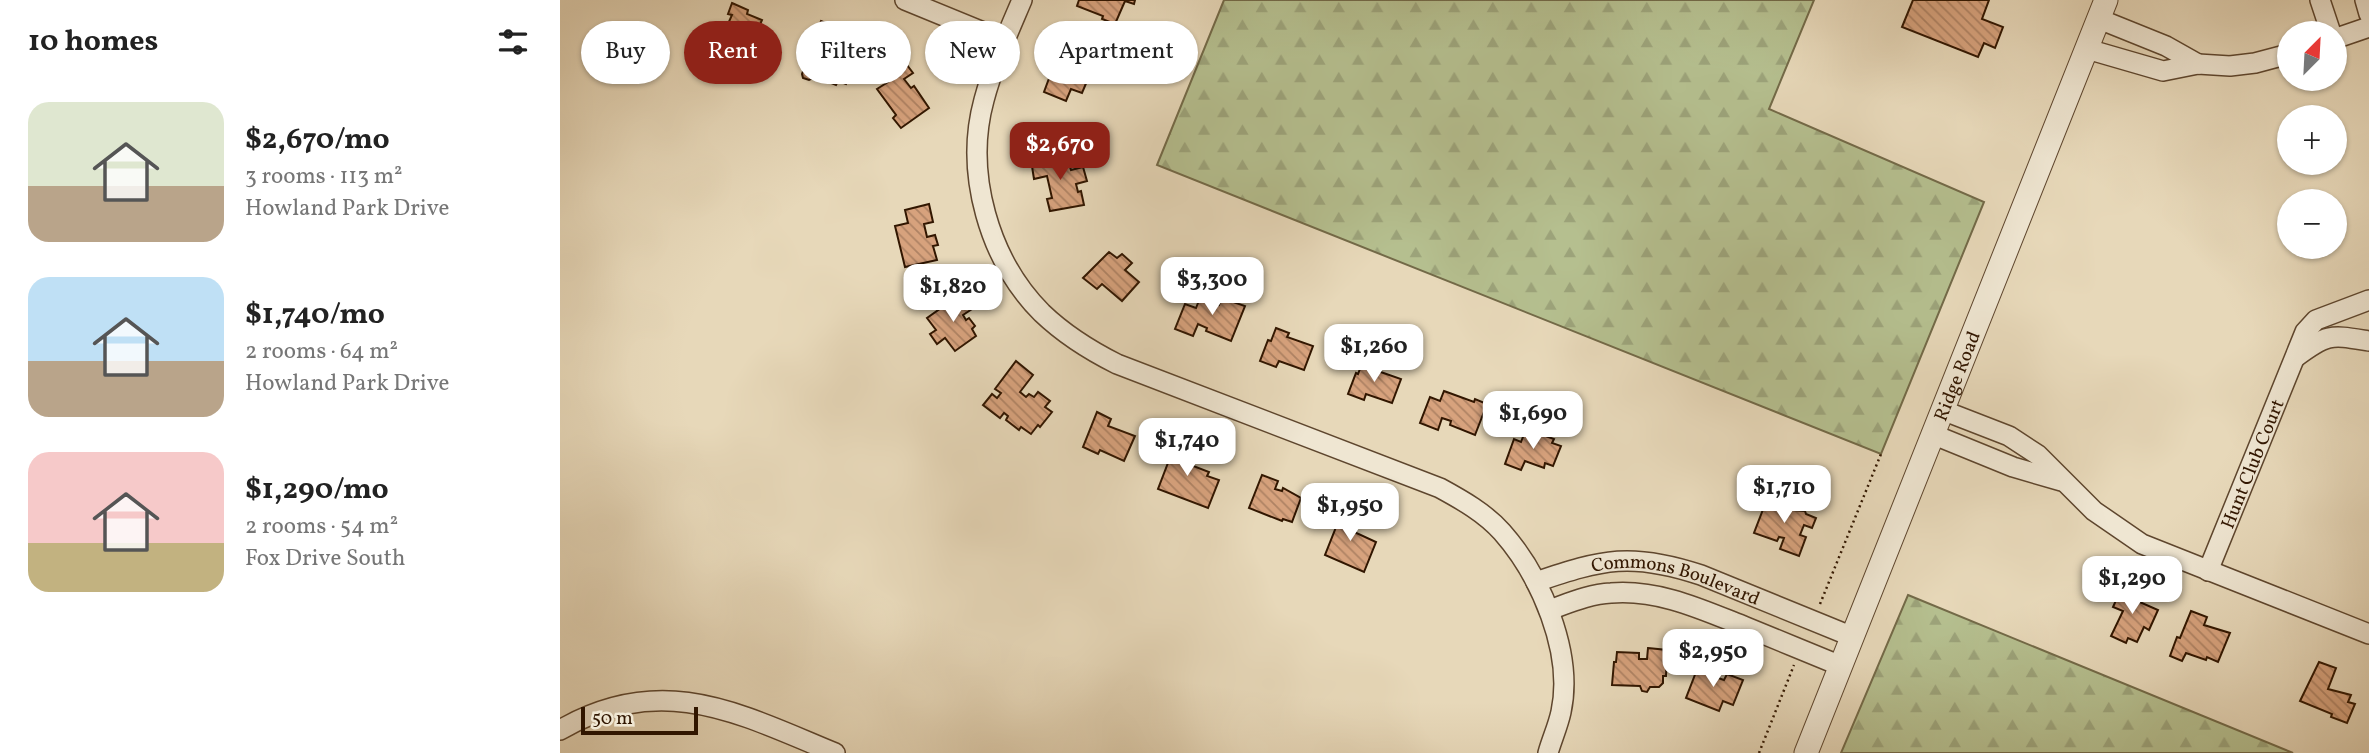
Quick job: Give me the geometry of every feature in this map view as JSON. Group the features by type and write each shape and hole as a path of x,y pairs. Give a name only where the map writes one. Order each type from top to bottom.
{"street":[{"path":"905,0 956,21"},
{"path":"1013,21 1022,0"},
{"path":"2320,0 2327,21"},
{"path":"2365,0 2369,14"},
{"path":"2103,9 2198,64"},
{"name":"Ridge Road","path":"1805,753 2103,9"},
{"path":"2347,34 2369,27"},
{"path":"2087,49 2163,71 2198,64 2243,64 2277,58"},
{"path":"990,84 984,101 977,166 985,208 1001,253 1025,293 1041,311 1080,344 1117,364 1418,479 1462,500 1501,530 1536,582 1549,610 1560,647 1562,710 1548,753"},
{"name":"Hunt Club Court","path":"2208,571 2305,332 2316,320 2369,300"},
{"path":"2296,357 2319,340 2341,336 2369,341"},
{"path":"1942,410 2009,436 2038,455 2062,482 2094,511 2131,537 2163,554 2369,634"},
{"path":"1932,435 2013,467 2062,482"},
{"name":"Commons Boulevard","path":"1536,582 1582,566 1639,559 1681,568 1853,637"},
{"name":"Commons Boulevard","path":"1549,610 1582,598 1611,593 1666,597 1841,666"},
{"path":"560,730 602,710 620,705 652,701 689,701 747,716 835,753"}],"green space":[{"path":"1224,0 1814,0 1769,109 1984,202 1881,454 1157,165 1190,84 1198,84 1198,64"},
{"path":"1908,595 2293,753 1841,753"}],"building":[{"path":"1079,0 1135,0 1134,4 1125,1 1116,21 1107,21 1102,19 1103,16 1077,6"},
{"path":"1913,0 1989,0 1982,19 2003,27 1995,48 1984,43 1978,57 1902,27"},
{"path":"732,3 748,10 747,14 762,20 729,21 732,15 728,14"},
{"path":"885,84 908,84 911,88 914,86 929,108 901,128 893,118 896,115 877,89"},
{"path":"1047,84 1086,84 1082,93 1071,89 1066,101 1044,92"},
{"path":"1054,154 1057,167 1069,164 1071,170 1083,167 1087,181 1076,184 1078,192 1081,191 1084,205 1050,211 1047,199 1052,198 1047,176 1034,179 1031,160"},
{"path":"929,204 933,222 924,224 927,237 935,235 938,245 933,246 937,260 905,267 895,226 908,223 905,210"},
{"path":"1109,252 1117,258 1122,254 1132,263 1125,270 1139,282 1122,301 1102,284 1097,289 1083,278"},
{"path":"1223,293 1235,298 1233,302 1245,306 1231,341 1206,331 1207,328 1198,324 1193,336 1175,329 1185,304 1196,308 1200,298 1219,305"},
{"path":"961,294 972,309 963,315 975,326 972,329 976,336 955,351 945,338 937,344 930,334 936,330 927,318"},
{"path":"1276,328 1289,333 1287,337 1313,346 1304,370 1279,361 1276,367 1260,361"},
{"path":"1016,361 1033,375 1020,392 1026,397 1029,394 1034,397 1038,392 1050,401 1045,407 1052,412 1031,434 1021,427 1019,430 1006,420 1008,416 1004,413 1000,418 983,405 992,394 997,398 1001,393 995,389"},
{"path":"1363,361 1376,366 1375,370 1401,379 1392,403 1366,394 1364,400 1348,394"},
{"path":"1444,391 1487,404 1475,435 1450,425 1451,421 1442,418 1438,430 1420,423 1430,397 1440,401"},
{"path":"1097,412 1111,419 1108,426 1135,436 1124,461 1100,450 1098,454 1083,447"},
{"path":"1526,429 1554,439 1552,443 1561,446 1553,466 1545,463 1544,468 1525,461 1521,470 1505,464 1514,439 1521,442"},
{"path":"1176,442 1194,449 1188,464 1209,472 1207,476 1219,480 1208,508 1158,489"},
{"path":"1262,475 1278,481 1275,489 1282,491 1283,488 1301,498 1292,522 1282,521 1249,508"},
{"path":"1767,499 1779,504 1781,499 1795,504 1793,510 1805,511 1816,518 1812,528 1804,525 1800,535 1806,537 1799,556 1780,549 1784,538 1779,537 1777,541 1754,533"},
{"path":"1344,507 1359,513 1352,531 1376,542 1364,572 1325,555"},
{"path":"2123,585 2139,592 2135,600 2158,610 2149,630 2144,627 2137,642 2128,638 2126,643 2111,636 2123,611 2113,607"},
{"path":"2191,611 2207,617 2204,625 2230,633 2218,662 2186,653 2182,661 2170,656"},
{"path":"1648,648 1667,650 1666,676 1663,676 1663,683 1659,687 1650,687 1647,692 1642,691 1640,686 1612,685 1617,652 1639,653 1639,659 1647,659"},
{"path":"2319,662 2336,668 2328,689 2351,695 2348,702 2355,704 2347,723 2300,701"},
{"path":"1698,667 1717,672 1715,677 1724,680 1727,674 1743,680 1733,705 1723,701 1719,711 1686,698"}]}
